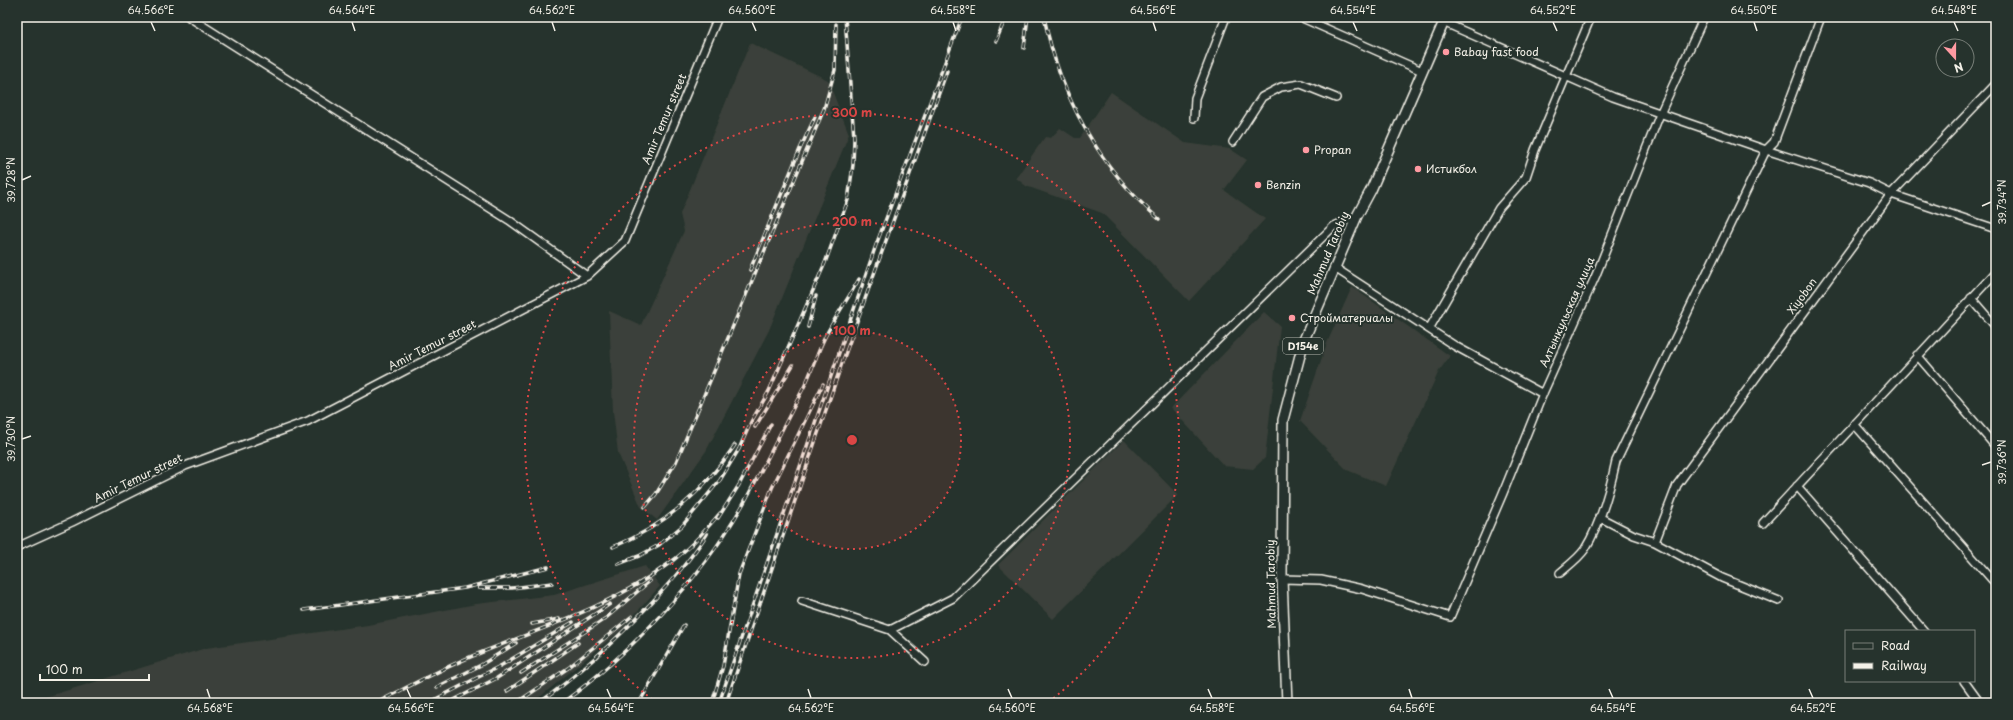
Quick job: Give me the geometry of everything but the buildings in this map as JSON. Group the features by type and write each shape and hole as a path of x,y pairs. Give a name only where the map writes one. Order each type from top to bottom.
{"main road":[{"name":"Mahmud Tarobiy","path":"1287,703 1282,579 1283,420 1304,340 1357,216 1371,190 1445,20"}],"street":[{"path":"189,17 509,220 587,276"},
{"name":"Amir Temur street","path":"17,547 72,522 185,466 308,421 587,276 625,241 718,17"},
{"path":"1194,118 1196,98 1226,17"},
{"path":"1300,17 1422,71"},
{"path":"1429,329 1498,208 1526,177 1591,17"},
{"name":"Алтынкульская улица","path":"1282,579 1321,580 1362,589 1450,617 1543,394 1596,276 1660,114 1704,17"},
{"path":"1560,572 1584,550 1599,518 1612,480 1616,461 1766,150 1774,142 1821,17"},
{"path":"1445,20 1613,97 1766,150 1869,183 1891,194 1996,229"},
{"path":"1233,142 1262,97 1281,87 1301,84 1336,98"},
{"name":"Xiyobon","path":"1655,542 1677,485 1891,194 1996,84"},
{"path":"890,630 953,598 1334,226 1357,216"},
{"path":"1335,268 1455,346 1543,394"},
{"path":"1763,523 1917,355 1996,272"},
{"path":"1971,298 1996,327"},
{"path":"1917,355 1996,447"},
{"path":"1854,424 1996,584"},
{"path":"1797,486 1923,630"},
{"path":"1599,518 1634,535 1655,542 1722,578 1779,601"},
{"path":"802,601 890,630 925,662"},
{"path":"1965,682 1980,703"}],"shaded area":[{"path":"750,43 828,80 849,134 769,330 706,451 657,520 641,507 618,453 613,411 609,311 641,325 684,231 680,214"},
{"path":"1111,92 1185,143 1230,149 1247,160 1224,190 1265,219 1189,301 1102,213 1026,186 1016,178 1045,137 1051,138 1060,128 1075,138 1080,138"},
{"path":"1352,287 1450,356 1439,371 1386,486 1347,470 1300,421 1327,343"},
{"path":"1264,312 1280,326 1265,458 1253,469 1224,466 1171,408"},
{"path":"1124,440 1178,495 1053,619 998,565"},
{"path":"645,566 660,586 620,631 541,696 530,703 26,703 206,648 368,625 476,604 554,595"}],"railway":[{"path":"618,564 639,556 659,545 682,526 720,480 739,449 751,422 769,391 825,263 848,200 853,165 854,138 845,17"},
{"path":"719,703 876,245 962,17"},
{"path":"996,41 1006,17"},
{"path":"1024,48 1028,17"},
{"path":"1044,17 1060,74 1071,101 1085,128 1100,153 1118,176 1137,199 1159,219"},
{"path":"645,507 656,494 676,462 824,109 835,70 836,24"},
{"path":"726,703 842,363 947,71"},
{"path":"750,270 800,149 815,117"},
{"path":"562,703 613,662 637,639 684,589 724,535 741,508 804,387 822,343 859,279"},
{"path":"808,327 816,296"},
{"path":"755,427 793,365"},
{"path":"712,703 723,666 739,574 772,488 823,384"},
{"path":"718,518 739,485 771,424"},
{"path":"613,547 650,529 682,506 710,478 735,445"},
{"path":"376,703 453,664 578,614 626,591 678,557 697,539 720,513"},
{"path":"539,703 584,668 653,601 674,577 707,534"},
{"path":"304,610 465,588 548,567"},
{"path":"521,673 606,618 650,581"},
{"path":"479,588 512,588 552,583"},
{"path":"448,703 497,678 610,604"},
{"path":"516,703 568,668 632,616"},
{"path":"532,624 559,619"},
{"path":"430,702 502,665 573,622"},
{"path":"639,703 684,625"},
{"path":"437,687 481,665 516,643"},
{"path":"507,691 578,643"}],"place":[{"name":"Babay fast food","path":"1446,52"},
{"name":"Propan","path":"1306,150"},
{"name":"Истикбол","path":"1418,169"},
{"name":"Benzin","path":"1258,185"},
{"name":"Стройматериалы","path":"1292,318"}]}
